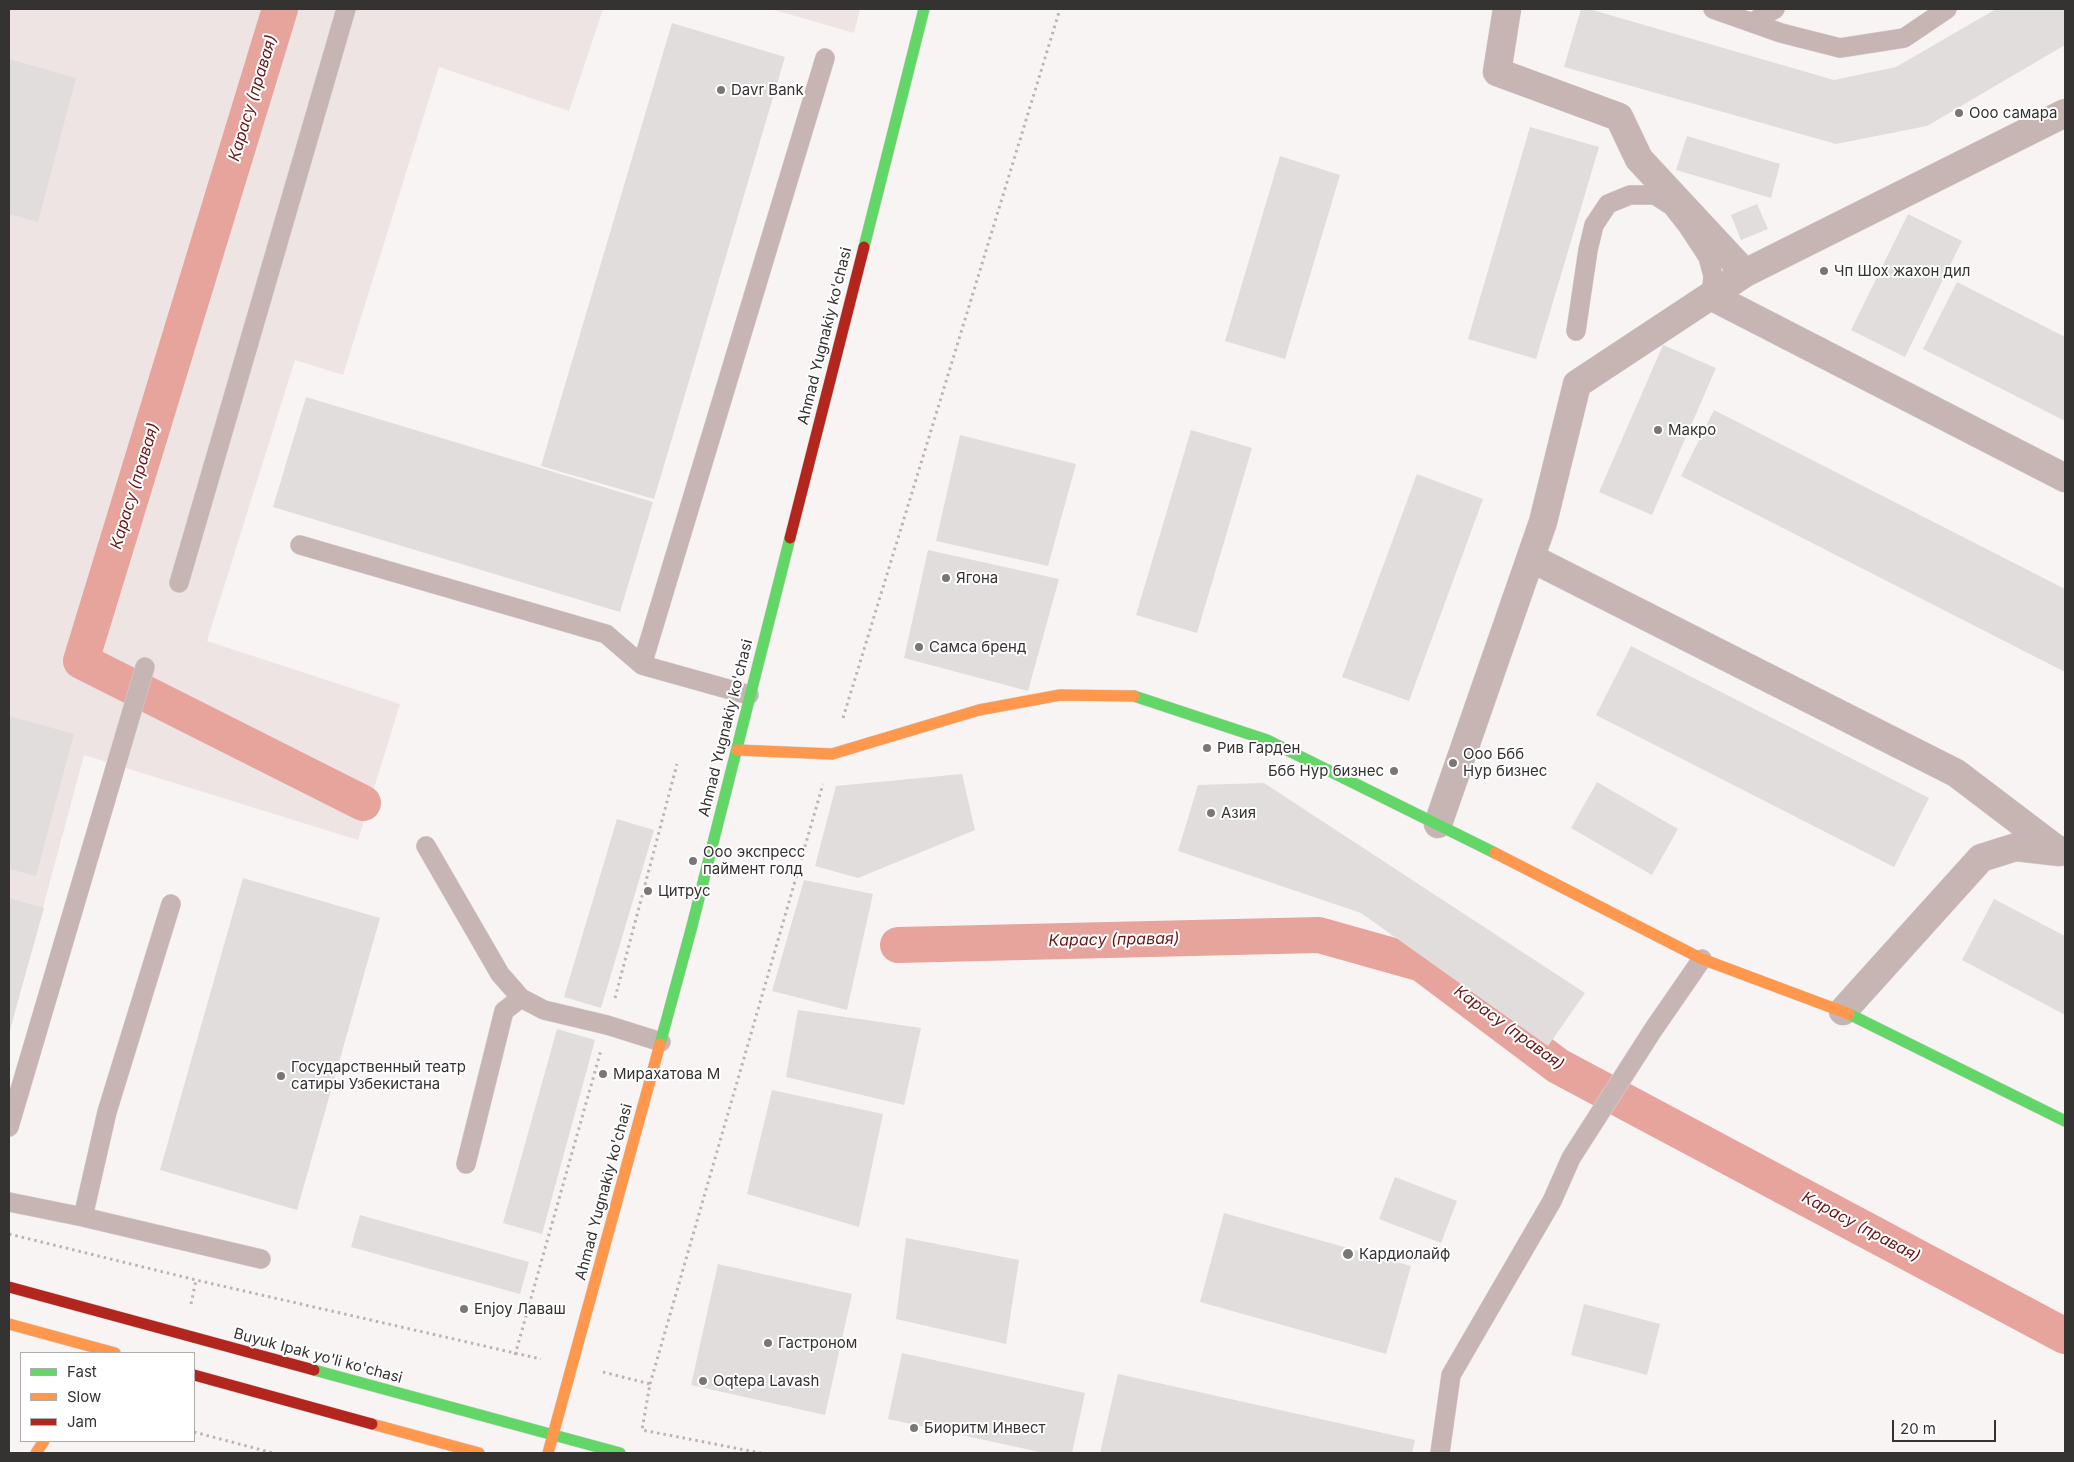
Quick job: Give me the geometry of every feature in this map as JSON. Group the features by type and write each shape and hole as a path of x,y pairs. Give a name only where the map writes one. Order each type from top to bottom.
{"street":[{"name":"Ahmad Yugnakiy ko'chasi","path":"548,1453 661,1042 737,750 924,9"},
{"path":"1507,9 1497,72 1619,117 1638,160 1744,273"},
{"path":"1438,824 1544,522 1577,384 1744,273 2065,113"},
{"path":"1711,296 2065,478"},
{"path":"1531,558 1956,773 2063,853"},
{"path":"737,750 832,754 979,710 1060,695 1130,695 1267,740 1438,824 1702,959 1770,986 1843,1010 2065,1121"},
{"path":"1843,1010 1981,858 2016,848 2063,853"},
{"name":"Buyuk Ipak yo'li ko'chasi","path":"9,1287 134,1326 620,1453"},
{"path":"9,1324 110,1352"},
{"path":"195,1375 478,1453"},
{"path":"36,1453 43,1442"}],"lane":[{"path":"179,583 346,9"},
{"path":"1713,9 1781,33 1840,48 1904,38 1947,9"},
{"path":"1753,22 1775,9"},
{"path":"642,665 825,58"},
{"path":"1576,331 1588,250 1594,225 1608,204 1630,195 1655,195 1672,206 1708,257 1713,276 1711,296"},
{"path":"300,545 606,634 642,665 750,696"},
{"path":"9,1127 145,667"},
{"path":"426,846 500,974 521,998 544,1010 607,1025 661,1042"},
{"path":"83,1217 107,1112 171,904"},
{"path":"1440,1453 1451,1375 1552,1201 1571,1158 1653,1030 1702,959"},
{"path":"466,1164 504,1011 521,998"},
{"path":"9,1202 83,1217 261,1259"}],"path":[{"path":"761,1453 739,1451 642,1430 650,1384 832,754 1060,9"},
{"path":"515,1355 677,764"},
{"path":"9,1234 515,1355 572,1365 650,1384"},
{"path":"195,1432 273,1453"}],"shaded area":[{"path":"9,9 603,9 569,111 439,67 343,375 295,360 207,641 400,704 358,840 84,755 9,1034"},
{"path":"771,9 860,9 854,33"}],"building":[{"path":"1581,9 1589,9 1834,80 1896,67 1996,9 2065,9 2065,45 1927,126 1836,144 1564,67"},
{"path":"672,23 785,57 654,499 541,466"},
{"path":"9,59 76,78 38,222 9,214"},
{"path":"1530,127 1599,147 1536,359 1468,339"},
{"path":"1687,136 1780,164 1771,198 1676,170"},
{"path":"1280,156 1340,175 1285,359 1225,341"},
{"path":"1757,204 1768,229 1741,240 1731,215"},
{"path":"1908,214 1962,241 1905,357 1851,330"},
{"path":"1957,282 2065,337 2065,421 1923,349"},
{"name":"Макро","path":"1663,345 1716,368 1652,515 1599,492"},
{"path":"306,397 653,502 620,612 273,507"},
{"path":"1714,410 2065,589 2065,672 1681,476"},
{"path":"1191,430 1252,448 1197,633 1136,615"},
{"path":"960,435 1076,464 1048,566 936,541"},
{"path":"1417,474 1483,499 1409,701 1342,677"},
{"path":"928,550 1059,579 1028,691 904,658"},
{"path":"1631,646 1929,798 1894,867 1596,715"},
{"path":"9,716 74,734 36,876 9,869"},
{"path":"962,774 975,830 858,878 815,866 836,786"},
{"path":"1597,782 1678,829 1652,875 1571,828"},
{"path":"1264,783 1585,993 1548,1046 1361,913 1178,851 1198,785"},
{"path":"617,819 654,830 601,1008 564,997"},
{"path":"243,878 380,918 297,1210 160,1170"},
{"path":"804,880 873,894 847,1010 772,991"},
{"path":"9,898 44,908 9,1033"},
{"path":"1994,899 2065,936 2065,1015 1962,960"},
{"path":"798,1010 921,1028 904,1105 786,1077"},
{"path":"557,1029 595,1040 542,1234 503,1223"},
{"path":"772,1090 883,1114 859,1227 747,1194"},
{"path":"1395,1177 1457,1201 1441,1243 1379,1219"},
{"path":"1224,1213 1411,1266 1386,1354 1200,1302"},
{"path":"360,1215 529,1262 520,1294 351,1247"},
{"path":"906,1238 1019,1260 1006,1344 896,1319"},
{"path":"718,1264 852,1294 825,1415 691,1385"},
{"path":"1584,1304 1660,1324 1647,1375 1571,1355"},
{"path":"902,1353 1085,1393 1072,1453 1044,1453 888,1419"},
{"path":"1118,1374 1415,1440 1412,1453 1100,1453"}],"waterway":[{"name":"Карасу (правая)","path":"280,9 81,661 363,803"},
{"name":"Карасу (правая)","path":"898,945 1319,935 1422,964 1558,1066 2065,1336"}],"traffic: fast":[{"path":"864,247 924,9"},
{"path":"660,1044 692,926 790,538"},
{"path":"1134,696 1267,740 1495,853"},
{"path":"1849,1014 2065,1121"},
{"path":"314,1370 620,1453"}],"traffic: slow":[{"path":"737,750 832,754 979,710 1060,695 1134,696"},
{"path":"1495,853 1702,959 1849,1014"},
{"path":"548,1453 660,1044"},
{"path":"9,1324 111,1352"},
{"path":"372,1424 479,1453"},
{"path":"36,1453 43,1442"}],"traffic: jam":[{"path":"790,538 864,247"},
{"path":"9,1287 314,1370"},
{"path":"195,1375 372,1424"}],"place":[{"name":"Davr Bank","path":"721,90"},
{"name":"Ооо самара","path":"1959,113"},
{"name":"Чп Шох жахон дил","path":"1824,271"},
{"name":"Макро","path":"1658,430"},
{"name":"Ягона","path":"946,578"},
{"name":"Самса бренд","path":"919,647"},
{"name":"Рив Гарден","path":"1207,748"},
{"name":"Ооо Ббб Нур бизнес","path":"1453,763"},
{"name":"Ббб Нур бизнес","path":"1394,771"},
{"name":"Азия","path":"1211,813"},
{"name":"Ооо экспресс паймент голд","path":"693,861"},
{"name":"Цитрус","path":"648,891"},
{"name":"Мирахатова М","path":"603,1074"},
{"name":"Государственный театр сатиры Узбекистана","path":"281,1076"},
{"name":"Кардиолайф","path":"1348,1254"},
{"name":"Enjoy Лаваш","path":"464,1309"},
{"name":"Гастроном","path":"768,1343"},
{"name":"Oqtepa Lavash","path":"703,1381"},
{"name":"Биоритм Инвест","path":"914,1428"}]}
